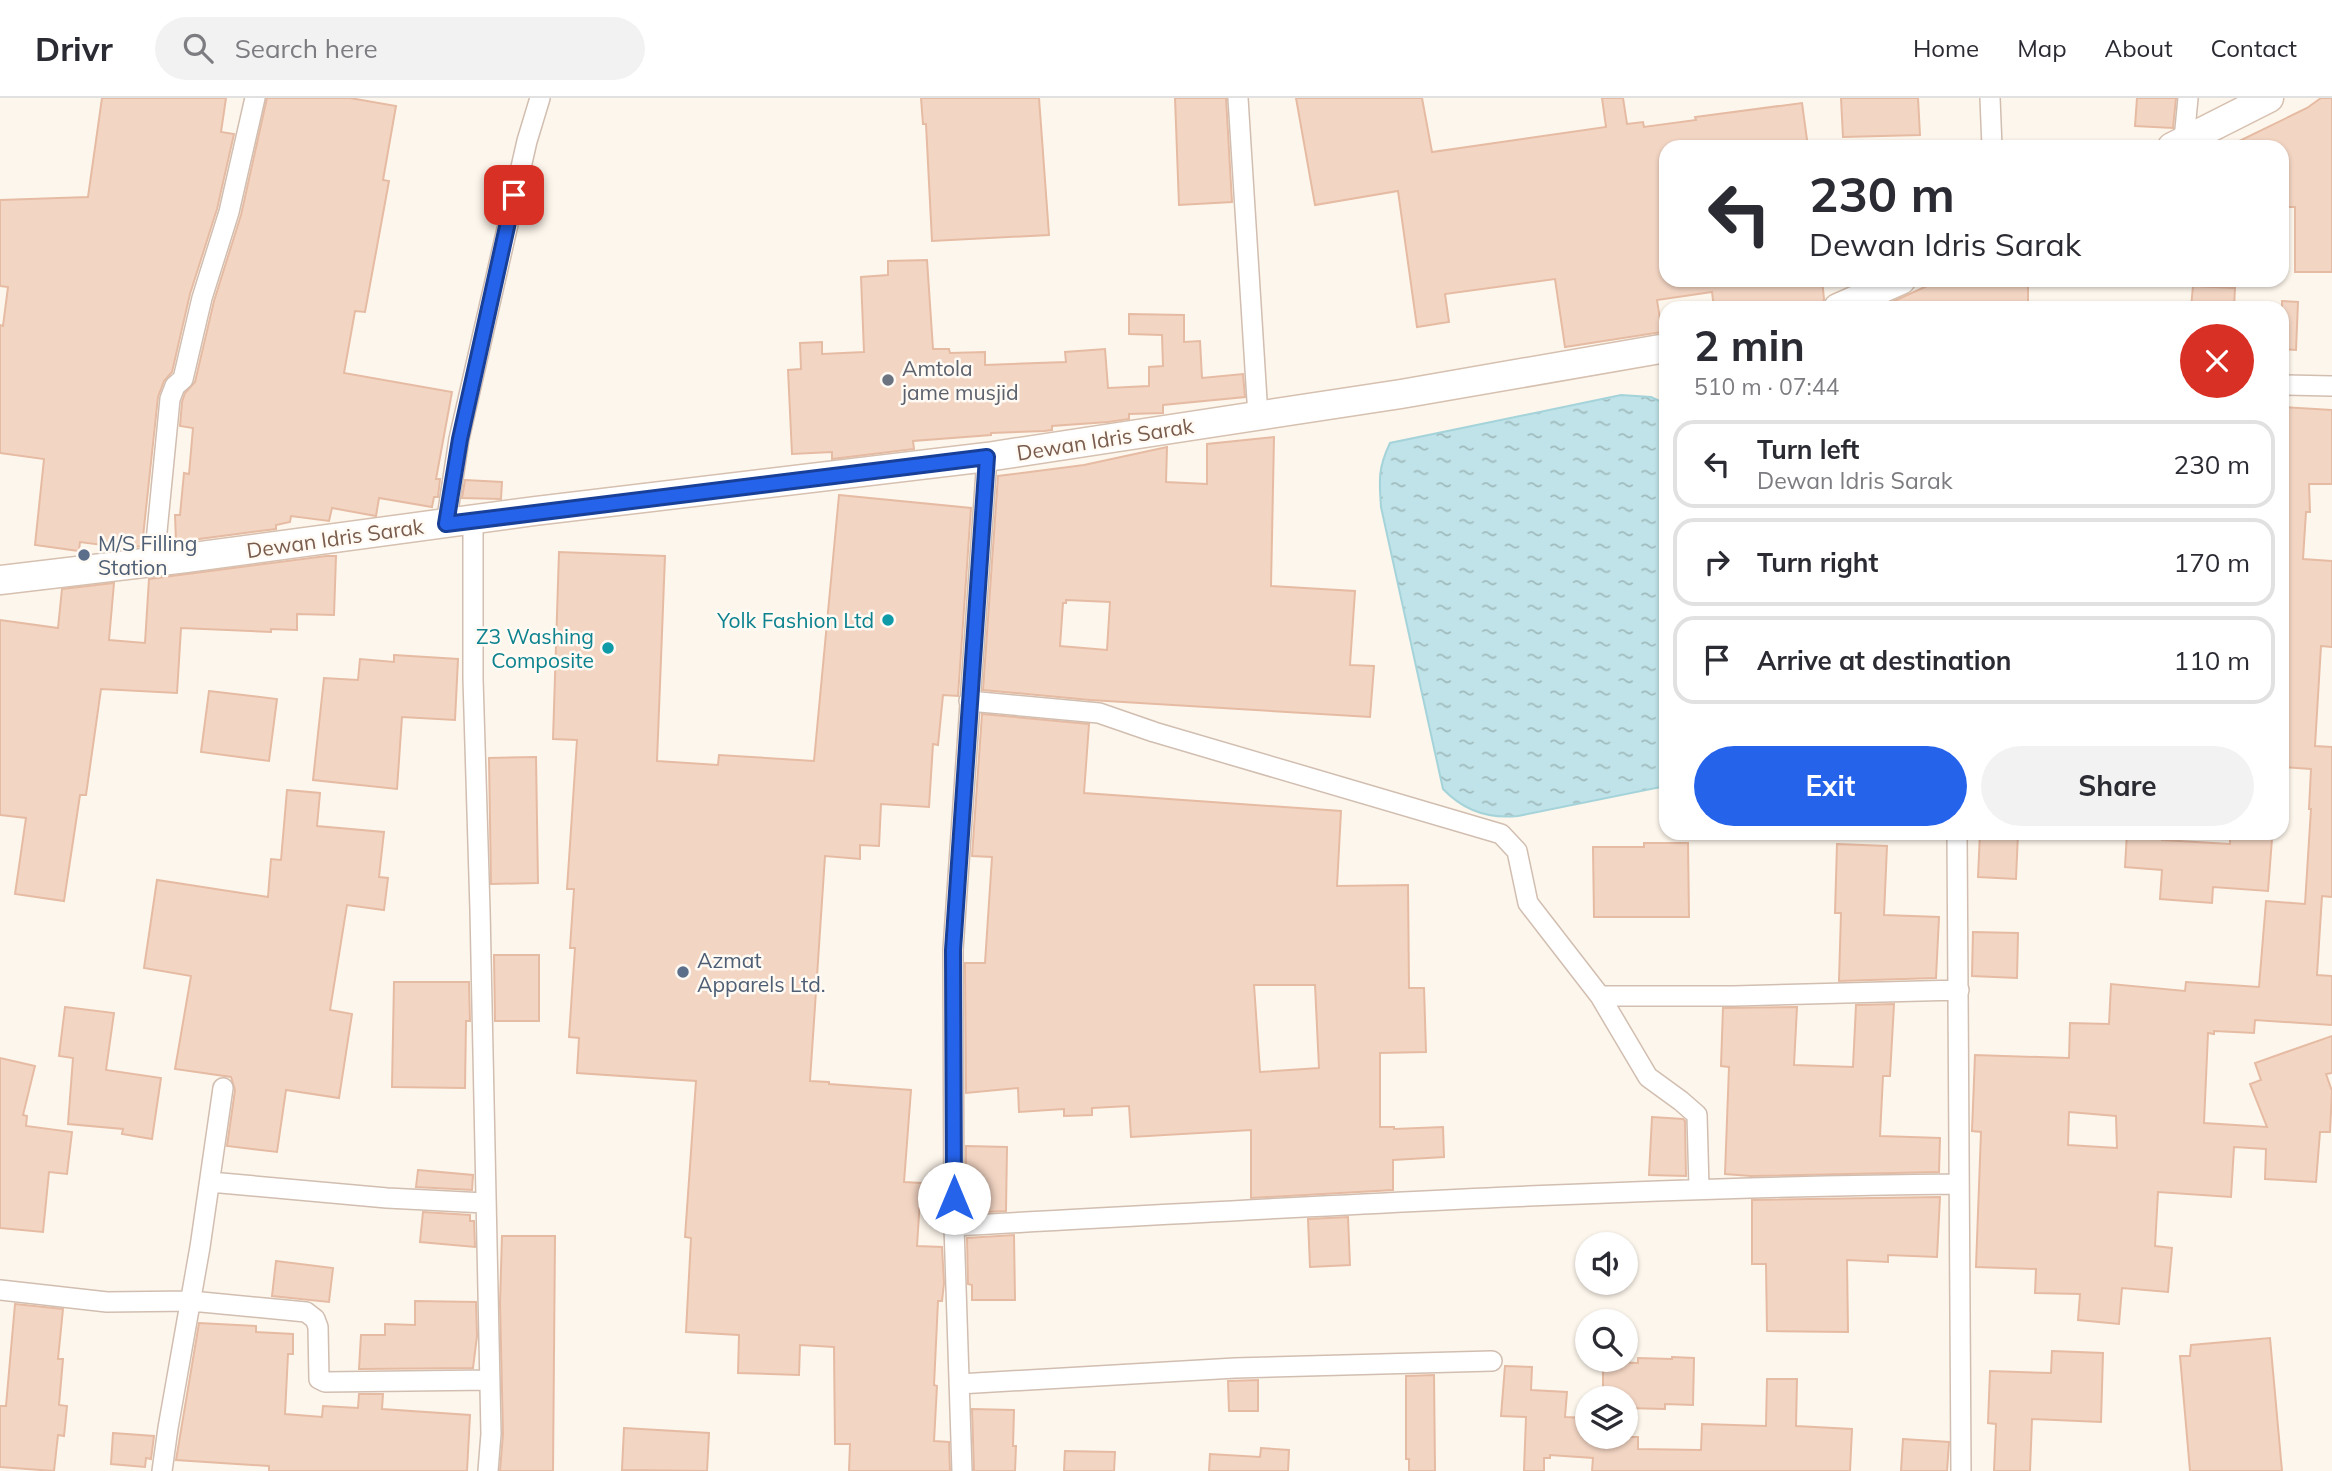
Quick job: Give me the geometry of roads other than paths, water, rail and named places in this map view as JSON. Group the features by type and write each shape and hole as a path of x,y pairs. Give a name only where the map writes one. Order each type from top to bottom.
{"main road":[{"path":"2186,140 2269,98"},
{"path":"1854,301 1885,287"},
{"name":"Dewan Idris Sarak","path":"0,580 987,457 1401,394 1659,349"}],"street":[{"path":"154,562 170,399 175,386 183,379 202,298 229,212 255,98"},
{"path":"488,1471 491,1434 481,924 473,679 460,522 460,439 527,141 540,98"},
{"path":"1238,98 1258,416"},
{"path":"1990,98 1992,140"},
{"path":"2179,140 2188,98"},
{"path":"2289,385 2332,386"},
{"path":"962,1471 954,1226 953,950 987,457"},
{"path":"969,701 1099,713 1154,732 1501,834 1517,851 1528,903 1600,996 1648,1077 1698,1115 1699,1188"},
{"path":"1957,840 1961,1471"},
{"path":"1600,996 1734,996 1959,990"},
{"path":"162,1471 223,1088"},
{"path":"210,1182 387,1198 485,1203"},
{"path":"954,1226 1578,1192 1959,1184"},
{"path":"0,1290 107,1302 191,1301 306,1312 315,1319 318,1326 319,1379 325,1382 490,1381"},
{"path":"959,1384 1235,1367 1492,1361"}],"water":[{"path":"1621,395 1651,397 1659,401 1659,787 1507,817 1468,808 1443,789 1381,507 1381,467 1390,443"}],"place":[{"name":"Amtola jame musjid","path":"888,380"},
{"name":"M/S Filling Station","path":"84,555"},
{"name":"Yolk Fashion Ltd","path":"888,620"},
{"name":"Z3 Washing Composite","path":"608,648"},
{"name":"Azmat Apparels Ltd.","path":"683,972"}]}
